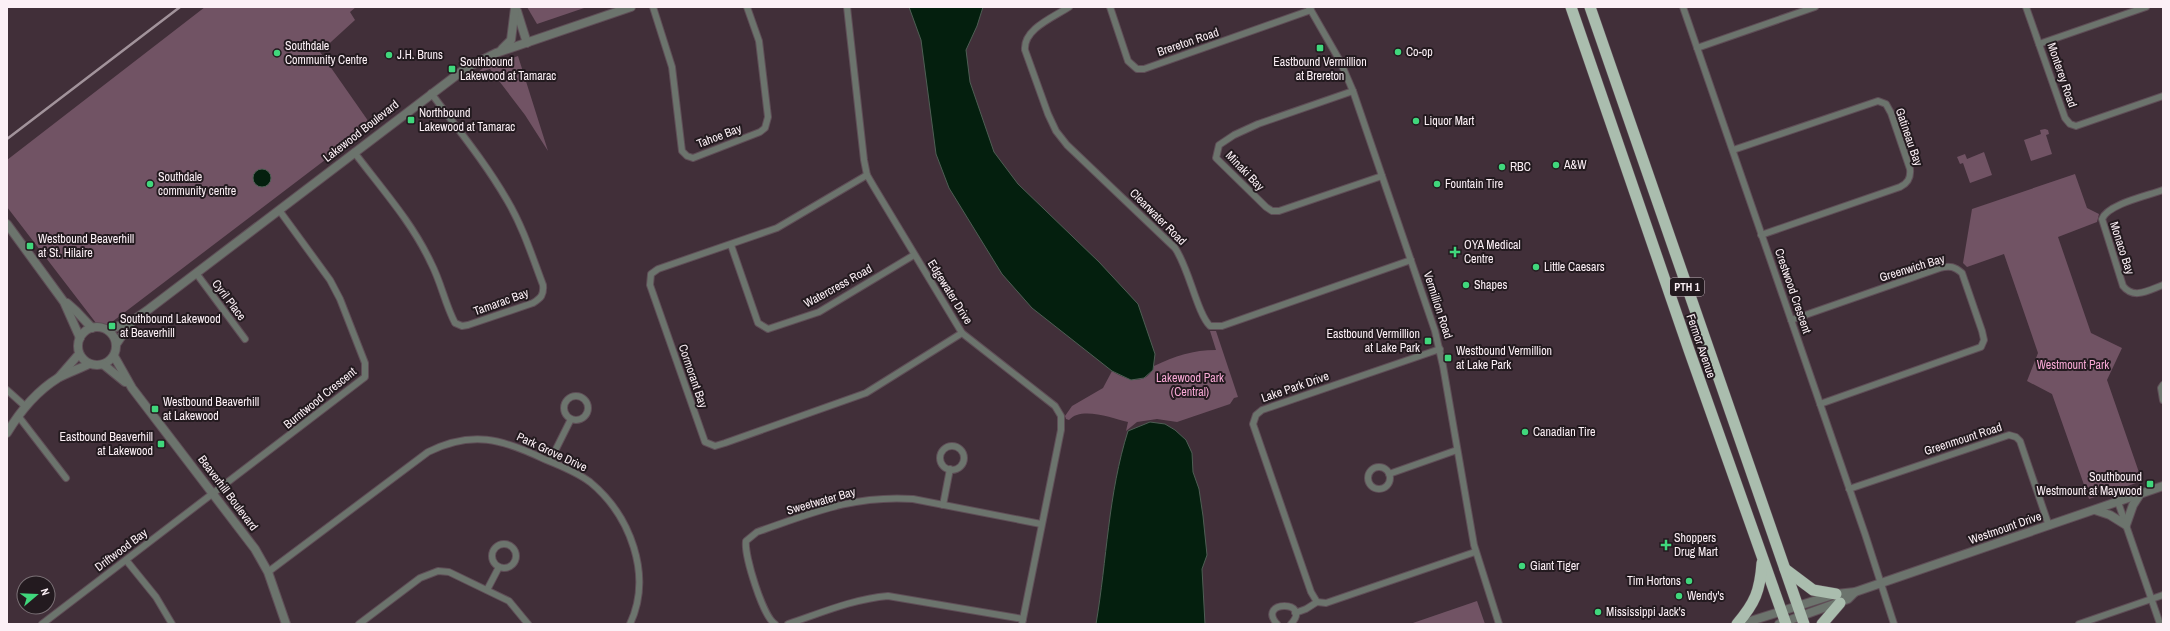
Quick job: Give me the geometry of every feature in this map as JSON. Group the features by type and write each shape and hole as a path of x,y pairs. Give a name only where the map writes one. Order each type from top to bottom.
{"highway":[{"name":"Fermor Avenue","path":"1571,7 1784,623"},
{"name":"Fermor Avenue","path":"1590,7 1802,621"},
{"path":"1737,624 1757,596 1762,559"},
{"path":"1784,568 1813,590 1838,598 1822,624"}],"street":[{"path":"515,7 527,43"},
{"path":"496,53 511,40 515,7"},
{"name":"Lakewood Boulevard","path":"108,330 132,321 431,93 466,68 496,53 631,7"},
{"name":"Tahoe Bay","path":"653,7 672,67 682,151 687,156 693,158 760,132 767,123 759,41 747,7"},
{"name":"Edgewater Drive","path":"847,7 867,175 962,334 1055,406 1061,416 1061,430 1041,524 1023,621"},
{"name":"Clearwater Road","path":"1069,7 1031,33 1025,42 1026,50 1051,123 1067,144 1175,248 1186,267 1203,316 1210,326 1222,326 1412,260"},
{"name":"Brereton Road","path":"1110,7 1128,61 1137,69 1144,68 1310,8"},
{"name":"Crestwood Crescent","path":"1683,7 1894,624"},
{"path":"1697,48 1815,7"},
{"name":"Monterey Road","path":"2026,7 2065,118 2070,124 2076,126 2163,96"},
{"path":"2039,44 2146,7"},
{"name":"Vermillion Road","path":"1310,8 1340,61 1353,91 1412,260 1440,349 1476,552 1499,624"},
{"name":"Minaki Bay","path":"1353,91 1245,129 1219,145 1216,158 1266,207 1272,211 1279,211 1382,176"},
{"name":"Tamarac Bay","path":"354,152 409,224 431,262 455,323 462,326 468,325 533,303 541,298 544,293 543,285 524,233 507,201 484,163 431,93"},
{"name":"Gatineau Bay","path":"1733,150 1878,101 1886,104 1910,169 1911,176 1907,184 1761,235"},
{"name":"Cormorant Bay","path":"867,175 788,223 731,245 658,269 651,274 650,279 701,434 705,442 710,445 725,443 866,393 962,334"},
{"name":"Monaco Bay","path":"2163,190 2112,208 2104,214 2102,219 2123,286 2128,292 2134,294 2142,293 2163,285"},
{"name":"Burntwood Crescent","path":"213,494 365,377 365,363 340,299 330,280 279,210"},
{"path":"8,230 64,302 77,326 80,338 78,348 79,354 89,364"},
{"name":"Watercress Road","path":"731,245 758,323 768,329 819,312 914,255"},
{"name":"Greenwich Bay","path":"1791,320 1940,268 1948,266 1955,267 1962,273 1982,331 1984,340 1981,347 1820,404"},
{"name":"Cyril Place","path":"196,273 245,339"},
{"path":"64,302 76,311 92,328"},
{"name":"Lakewood Boulevard","path":"116,343 132,321"},
{"path":"58,378 89,364 104,365 114,356 116,343 108,330 102,327 92,328 80,338"},
{"name":"Lake Park Drive","path":"1317,602 1311,592 1254,428 1254,418 1262,410 1440,349"},
{"path":"7,433 26,408 58,378 79,354"},
{"name":"Beaverhill Boulevard","path":"114,356 132,388 255,549 268,572 286,624"},
{"name":"Beaverhill Boulevard","path":"104,365 132,388"},
{"path":"2163,385 2161,388 2163,400"},
{"path":"7,390 26,408"},
{"path":"19,417 66,478"},
{"path":"550,461 571,418"},
{"name":"Greenmount Road","path":"1849,489 2009,435 2016,436 2020,441 2050,526"},
{"name":"Park Grove Drive","path":"268,572 428,452 466,439 487,439 515,445 550,461 589,481 608,499 626,526 637,560 639,576 638,597 630,624"},
{"path":"1389,474 1458,450"},
{"path":"943,505 950,469"},
{"name":"Westmount Drive","path":"1781,611 1797,606 1838,598 2163,486"},
{"name":"Driftwood Bay","path":"42,624 213,494"},
{"path":"2126,525 2132,505 2140,494"},
{"name":"Sweetwater Bay","path":"775,624 766,613 746,553 746,541 752,535 847,502 893,498 943,505 1041,524"},
{"path":"2118,502 2160,624"},
{"path":"2095,510 2110,515 2126,525"},
{"path":"1295,613 1306,609 1317,602 1326,603 1476,552"},
{"path":"126,560 156,598 172,624"},
{"path":"487,590 499,567"},
{"path":"360,624 428,573 438,570 449,572 509,601 528,624"},
{"path":"2078,624 2163,595"},
{"path":"788,624 853,602 888,596 1023,621"},
{"name":"Westmount Drive","path":"1784,623 1802,621 1838,598"},
{"path":"1278,624 1274,616 1278,607 1288,605 1295,613 1294,620 1291,624"},
{"path":"1741,624 1781,611"}],"green space":[{"name":"Southdale community centre","path":"205,7 356,7 350,12 355,20 320,52 371,125 108,325 96,323 7,207 7,160"},
{"path":"527,7 587,7 537,24"},
{"path":"518,56 548,151 525,115 490,69 477,73 483,68"},
{"path":"2040,130 2048,130 2049,134 2046,135 2052,154 2031,161 2024,140 2041,134"},
{"path":"1984,152 1992,175 1970,183 1963,163 1960,164 1957,157 1965,154 1967,159"},
{"name":"Westmount Park","path":"2075,174 2087,208 2099,214 2097,222 2058,237 2091,333 2122,348 2107,380 2142,481 2089,499 2052,394 2027,381 2038,353 2004,254 1967,267 1963,263 1972,209"},
{"name":"Lakewood Park (Central)","path":"1210,331 1216,331 1238,397 1234,398 1230,404 1177,422 1157,419 1137,422 1126,431 1128,422 1097,414 1081,414 1074,416 1069,420 1066,419 1065,416 1072,406 1103,388 1112,371 1129,379 1141,379 1151,373 1154,366 1169,359 1192,352 1216,350"},
{"path":"1477,601 1485,624 1410,624"}],"shaded area":[{"path":"909,7 983,7 977,26 966,50 970,82 994,152 1018,184 1099,262 1138,304 1155,354 1153,370 1144,378 1131,380 1112,371 1032,308 1002,274 949,188 936,154 921,40"},
{"path":"262,169 268,172 271,178 268,184 262,187 256,184 253,178 256,172"},
{"path":"1150,422 1165,424 1175,430 1186,440 1192,453 1193,472 1199,489 1207,555 1202,569 1205,624 1096,624 1112,503 1121,455 1128,431"}],"railway":[{"path":"7,139 180,7"}],"place":[{"name":"Eastbound Vermillion at Brereton","path":"1320,48"},
{"name":"Co-op","path":"1398,52"},
{"name":"Southdale Community Centre","path":"277,53"},
{"name":"J.H. Bruns","path":"389,55"},
{"name":"Southbound Lakewood at Tamarac","path":"452,69"},
{"name":"Northbound Lakewood at Tamarac","path":"411,120"},
{"name":"Liquor Mart","path":"1416,121"},
{"name":"A&W","path":"1556,165"},
{"name":"RBC","path":"1502,167"},
{"name":"Southdale community centre","path":"150,184"},
{"name":"Fountain Tire","path":"1437,184"},
{"name":"Westbound Beaverhill at St. Hilaire","path":"30,246"},
{"name":"OYA Medical Centre","path":"1455,252"},
{"name":"Little Caesars","path":"1536,267"},
{"name":"Shapes","path":"1466,285"},
{"name":"Southbound Lakewood at Beaverhill","path":"112,326"},
{"name":"Eastbound Vermillion at Lake Park","path":"1428,341"},
{"name":"Westbound Vermillion at Lake Park","path":"1448,358"},
{"name":"Westbound Beaverhill at Lakewood","path":"155,409"},
{"name":"Canadian Tire","path":"1525,432"},
{"name":"Eastbound Beaverhill at Lakewood","path":"161,444"},
{"name":"Southbound Westmount at Maywood","path":"2150,484"},
{"name":"Shoppers Drug Mart","path":"1666,545"},
{"name":"Giant Tiger","path":"1522,566"},
{"name":"Tim Hortons","path":"1689,581"},
{"name":"Wendy's","path":"1679,596"},
{"name":"Mississippi Jack's","path":"1598,612"}]}
